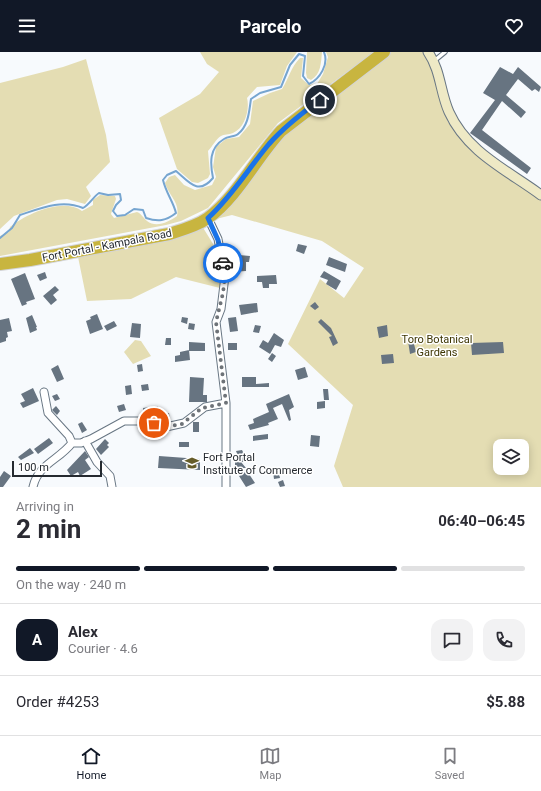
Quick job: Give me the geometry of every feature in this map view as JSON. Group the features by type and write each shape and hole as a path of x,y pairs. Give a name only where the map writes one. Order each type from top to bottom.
{"highway":[{"name":"Fort Portal - Kampala Road","path":"0,264 30,260 169,234 185,230 208,218 223,204 268,145 281,131 384,52"}],"main road":[{"path":"428,52 434,61 448,110 464,138 490,160 541,195"}],"street":[{"path":"208,218 218,240 225,276 221,309 216,322 226,403 226,487"},
{"path":"44,392 48,413 69,436 72,443"},
{"path":"33,487 39,472 66,451 72,443 85,441 124,421 141,420 166,427 184,423 205,407 226,403"},
{"path":"85,441 97,462 110,476 112,487"}],"lane":[{"path":"434,61 446,52"}],"green space":[{"path":"200,52 297,52 287,66 280,85 257,87 247,98 248,107 246,118 241,127 231,134 222,135 219,137 208,151 210,174 208,178 198,183 192,182 177,169 159,118 200,94 219,72 207,64"},
{"path":"307,52 322,52 319,71 311,80 307,78 306,73"},
{"path":"326,52 374,52 278,123 208,208 181,221 166,225 0,256 0,236 9,232 10,227 25,217 55,206 74,207 82,211 93,205 93,200 100,195 115,196 116,199 111,214 114,218 137,212 147,221 158,224 174,218 177,216 178,211 176,203 165,183 169,177 175,175 184,185 195,190 212,185 216,177 213,167 216,147 226,139 239,137 250,124 253,101 282,89 294,65 300,58 303,58 301,78 309,85 317,84 323,74 328,57"},
{"name":"Toro Botanical Gardens","path":"391,52 423,52 431,64 448,122 462,140 488,165 541,200 541,487 343,487 334,466 353,405 288,344 320,279 344,298 364,268 322,241 232,215 216,219 244,187 289,127 357,74"},
{"path":"86,59 106,135 110,162 86,187 91,196 85,204 67,199 57,200 14,216 0,229 0,83 63,67"},
{"path":"202,226 218,252 220,288 176,277 131,299 87,301 77,252"},
{"path":"135,340 141,341 151,356 133,364 124,352"}],"building":[{"path":"500,67 513,74 518,67 541,87 539,92 535,89 532,91 518,79 506,95 526,112 521,118 502,101 482,130 531,168 527,174 470,133 495,100 483,93"},
{"path":"298,244 307,246 304,254 296,251"},
{"path":"239,255 250,256 249,262 246,262 246,271 231,272 231,264 239,264"},
{"path":"329,257 347,264 345,272 326,265"},
{"path":"324,271 341,281 336,290 326,284 328,280 320,277"},
{"path":"45,272 47,278 40,281 37,275"},
{"path":"25,273 35,299 26,302 27,304 22,306 11,279"},
{"path":"276,275 277,284 269,284 269,288 263,288 262,282 257,282 257,276"},
{"path":"55,286 59,290 53,295 57,300 51,305 43,296"},
{"path":"315,302 319,307 315,310 310,306"},
{"path":"257,303 258,312 241,315 239,305"},
{"path":"97,314 103,329 90,334 86,321 91,319 90,317"},
{"path":"32,315 37,330 30,333 26,318"},
{"path":"182,317 188,318 187,324 181,322"},
{"path":"236,317 238,331 230,332 228,318"},
{"path":"9,318 12,331 7,332 8,337 6,338 6,341 0,343 0,320"},
{"path":"321,319 331,328 338,343 333,346 329,337 332,336 318,322"},
{"path":"114,321 117,326 107,331 104,326"},
{"path":"132,323 141,324 140,338 130,337"},
{"path":"189,323 195,324 194,330 188,329"},
{"path":"255,325 261,326 259,333 253,332"},
{"path":"387,325 388,336 379,338 377,327"},
{"path":"274,333 284,340 281,347 275,345 270,354 259,347 263,340 268,343"},
{"path":"166,338 171,338 171,345 165,345"},
{"path":"413,340 416,352 410,354 408,341"},
{"path":"189,342 205,343 205,351 189,351"},
{"path":"503,342 504,353 472,355 471,343"},
{"path":"228,343 237,343 237,350 228,350"},
{"path":"189,350 190,360 175,362 175,356 180,355 180,352"},
{"path":"272,353 276,356 272,362 268,359"},
{"path":"393,354 394,363 382,364 381,355"},
{"path":"142,364 143,371 138,372 137,365"},
{"path":"58,365 64,379 57,382 51,369"},
{"path":"305,367 308,377 298,380 295,370"},
{"path":"190,377 204,378 203,395 207,395 207,402 189,402"},
{"path":"242,377 256,377 256,384 269,383 269,387 242,387"},
{"path":"148,384 149,390 142,391 141,385"},
{"path":"131,385 132,394 126,395 125,386"},
{"path":"33,388 39,401 23,408 20,403 25,401 21,394"},
{"path":"323,389 328,389 329,400 324,400"},
{"path":"57,394 60,399 55,401 52,396"},
{"path":"289,394 294,407 289,410 291,420 289,421 282,404 273,408 278,419 268,423 269,425 250,430 248,425 254,423 253,419 269,412 266,404"},
{"path":"325,401 325,408 317,409 317,402"},
{"path":"124,404 126,410 119,412 117,406"},
{"path":"56,406 60,411 57,415 52,410"},
{"path":"158,406 159,412 144,414 143,408"},
{"path":"169,413 170,419 165,420 164,414"},
{"path":"82,422 87,430 82,433 78,424"},
{"path":"193,422 199,422 199,432 193,432"},
{"path":"268,434 268,439 253,441 253,436"},
{"path":"311,435 320,436 319,447 310,446"},
{"path":"49,438 53,443 38,454 34,449"},
{"path":"105,439 109,443 107,445 109,447 101,455 96,449"},
{"path":"179,442 189,442 189,447 179,447"},
{"path":"30,448 34,453 21,460 18,457"},
{"path":"242,450 245,456 249,455 252,461 241,462 246,468 235,468 235,461 240,461 236,451"},
{"path":"85,451 89,457 85,460 91,469 80,476 78,472 71,476 67,470"},
{"path":"159,456 200,459 200,470 158,468"},
{"path":"278,470 280,478 274,479 273,471"},
{"path":"4,471 11,476 3,487 0,487 0,477"},
{"path":"247,471 255,483 246,487 239,476"},
{"path":"283,480 285,486 280,487 278,482"}],"waterway":[{"path":"0,238 12,228 20,215 59,204 75,205 83,208 88,205 99,193 108,195 120,194 121,200 113,211 117,216 125,215 134,209 143,210 146,218 158,220 169,218 176,213 163,180 167,175 176,171 189,183 198,187 208,183 213,178 211,167 213,151 224,139 237,135 242,130 248,118 251,99 260,93 281,87 290,65 299,54 305,56 303,76 309,84 313,82 320,75 324,66 324,52"}],"way so far":[{"path":"154,423 164,427 182,424 202,408 226,403 216,322 221,309 223,293 225,276 223,263"}],"place":[{"name":"Fort Portal Institute of Commerce","path":"192,463"}],"route":[{"path":"223,263 218,240 208,218 236,189 268,145 281,131 295,118 320,100"}]}
